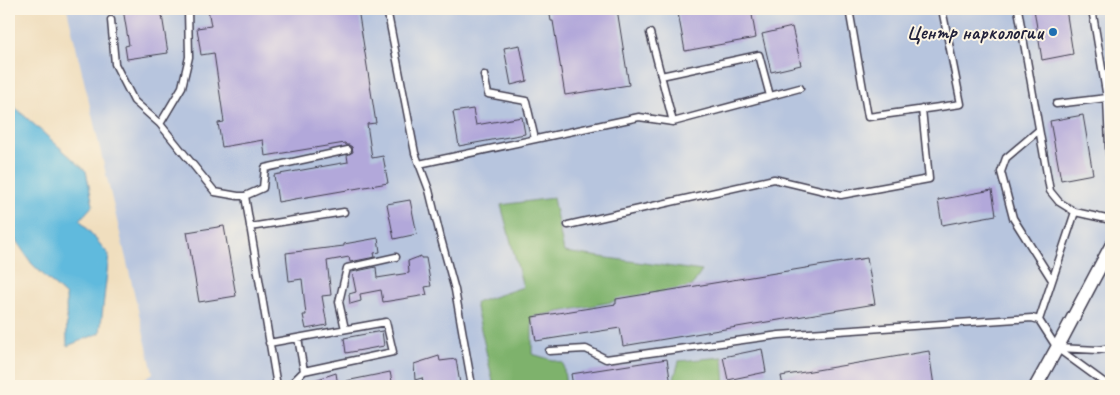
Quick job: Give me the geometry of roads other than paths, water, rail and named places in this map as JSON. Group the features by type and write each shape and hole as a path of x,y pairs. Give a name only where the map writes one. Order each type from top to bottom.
{"street":[{"path":"1036,386 1111,246"}],"lane":[{"path":"160,124 182,87 189,57 188,9"},
{"path":"387,9 414,153 429,190 455,290 472,386"},
{"path":"850,9 868,116 961,104 942,9"},
{"path":"1018,9 1050,191 1059,202 1074,212 1111,220"},
{"path":"1092,9 1109,98 1110,169"},
{"path":"111,20 115,64 134,100 160,124 215,192 245,196 263,188 265,168 348,150"},
{"path":"650,33 673,122"},
{"path":"661,76 759,56 770,96"},
{"path":"484,75 488,94 526,101 535,139"},
{"path":"419,164 639,117 673,122 800,88"},
{"path":"1056,104 1109,98"},
{"path":"568,225 774,178 841,195 929,179 922,109"},
{"path":"1039,130 1006,158 1002,172 1013,218 1052,280"},
{"path":"245,196 276,386"},
{"path":"250,227 344,212"},
{"path":"1038,320 1074,212"},
{"path":"345,329 339,302 347,268 396,257"},
{"path":"549,351 586,349 606,359 779,335 1032,318 1038,320 1057,348 1109,386"},
{"path":"269,343 386,322 393,352 304,371 289,386"},
{"path":"298,338 304,371"},
{"path":"1057,348 1098,350 1111,348"}],"water":[{"path":"9,102 86,171 93,205 80,220 109,255 100,333 67,346 66,296 32,264 9,230"}],"place":[{"name":"Центр наркологии","path":"1053,32"}]}
